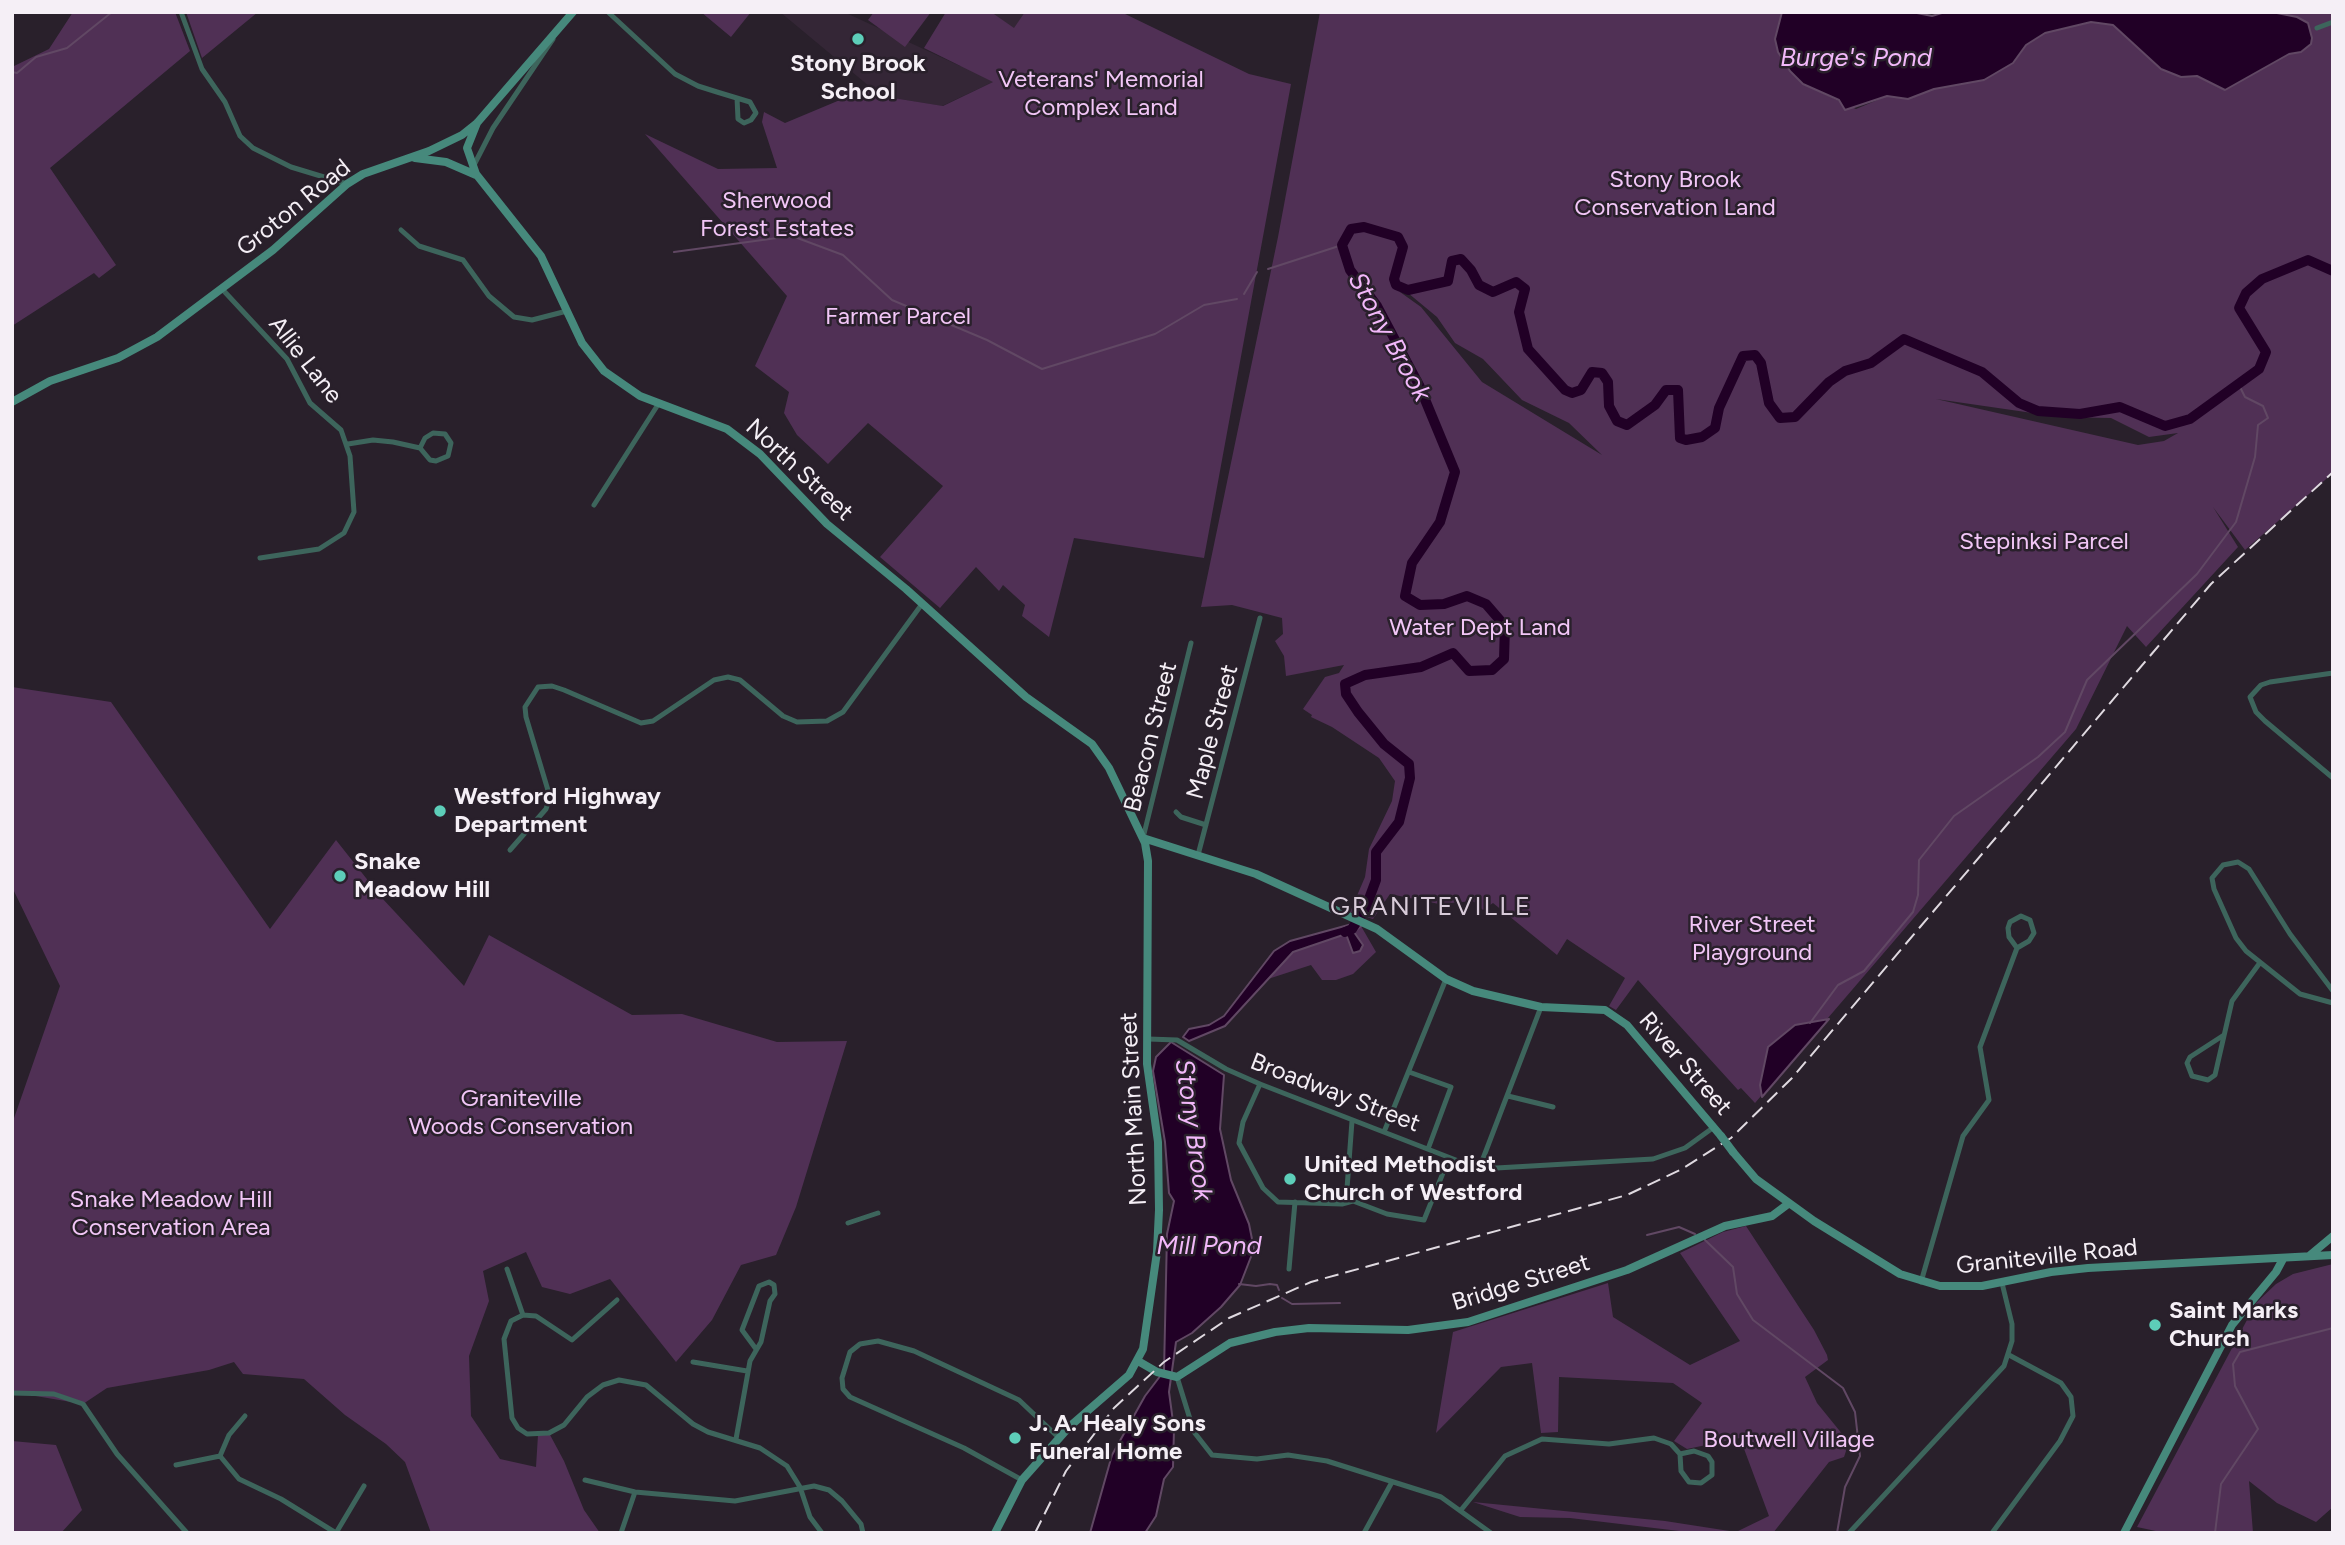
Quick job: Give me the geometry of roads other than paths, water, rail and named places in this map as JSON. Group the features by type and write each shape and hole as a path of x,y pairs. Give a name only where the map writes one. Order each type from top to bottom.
{"main road":[{"name":"Groton Road","path":"12,402 50,381 98,366 138,348 223,290 347,184 370,171 448,143 477,123 571,15"},
{"name":"North Street","path":"477,123 467,148 479,178 541,256 582,343 604,372 625,388 727,429 746,442 819,517 1027,697 1092,744 1109,768 1143,838"},
{"path":"412,157 446,162 479,178"},
{"name":"River Street","path":"1143,838 1256,874 1364,923 1391,937 1446,979 1482,994 1541,1007 1589,1007 1605,1010 1619,1018 1714,1127 1756,1180 1788,1203"},
{"name":"North Main Street","path":"995,1533 1022,1480 1058,1437 1124,1379 1138,1361 1148,1323 1158,1231 1159,1148 1148,1076 1148,861 1143,838"},
{"name":"Graniteville Road","path":"1788,1203 1890,1269 1921,1282 1960,1287 2002,1283 2051,1272 2088,1268 2333,1255"},
{"name":"Bridge Street","path":"1175,1377 1230,1343 1275,1332 1309,1328 1419,1329 1501,1314 1627,1270 1725,1226 1772,1216 1788,1203"},
{"path":"2309,1256 2333,1236"},
{"path":"2267,1282 2271,1259"},
{"path":"2124,1533 2232,1325 2283,1259"},
{"path":"1138,1361 1160,1373 1175,1377"}],"street":[{"path":"181,12 202,69 225,102 240,136 254,148 291,167 347,184"},
{"path":"608,12 674,74 698,86 737,98 754,107 756,113 751,120 744,123 738,119 737,98"},
{"path":"473,166 493,128 571,15"},
{"path":"2317,28 2333,22"},
{"path":"401,230 419,246 463,260 489,296 514,317 532,320 568,311"},
{"name":"Allie Lane","path":"223,290 282,353 306,397 336,425 348,444"},
{"path":"594,505 659,402"},
{"path":"260,558 319,549 344,533 350,523 355,501 348,444 383,440 420,448 430,460 436,461 448,456 451,443 445,434 433,433 425,438 420,448"},
{"path":"510,850 546,809 550,797 526,717 525,706 538,687 552,686 564,690 641,723 653,721 714,680 728,677 740,680 783,716 797,722 827,721 843,712 922,604"},
{"name":"Maple Street","path":"1198,855 1261,618"},
{"name":"Beacon Street","path":"1143,838 1191,643"},
{"path":"2333,673 2261,685 2251,694 2250,701 2265,720 2333,778"},
{"path":"1176,812 1181,817 1206,825"},
{"path":"2333,991 2290,934 2249,869 2238,862 2222,865 2212,878 2214,890 2236,938 2259,964 2300,994 2333,1003"},
{"path":"1921,1282 1963,1136 1989,1100 1980,1047 2017,948 2029,941 2034,933 2031,920 2021,916 2010,922 2008,928 2009,937 2017,948"},
{"path":"2224,1035 2190,1058 2187,1063 2192,1076 2208,1080 2215,1075 2232,1001 2259,964"},
{"path":"1384,1132 1446,979"},
{"path":"1479,1169 1541,1007"},
{"name":"Broadway Street","path":"1147,1039 1177,1040 1226,1069 1260,1084 1479,1169 1653,1159 1685,1148 1714,1127"},
{"path":"1409,1072 1451,1087 1428,1149"},
{"path":"1260,1084 1243,1122 1239,1143 1268,1195 1278,1202 1342,1205 1353,1201 1387,1214 1424,1220 1449,1158"},
{"path":"1508,1096 1553,1107"},
{"path":"1346,1202 1352,1121"},
{"path":"1289,1269 1295,1202"},
{"path":"848,1223 878,1213"},
{"path":"506,1269 523,1315"},
{"path":"736,1439 747,1371 761,1342 770,1301 775,1294 774,1285 769,1282 759,1286 742,1330 756,1349"},
{"path":"1849,1533 2000,1372 2009,1355 2012,1324 2002,1283"},
{"path":"617,1300 572,1340 536,1316 523,1315 511,1321 504,1339 512,1418 527,1434 549,1433 564,1425 595,1390 619,1381 646,1385 693,1424 708,1432 736,1439 777,1458 787,1466 800,1488 810,1517 822,1533"},
{"path":"1022,1480 964,1448 850,1397 843,1389 842,1378 850,1352 860,1344 878,1341 914,1351 1019,1400 1058,1437"},
{"path":"1992,1533 2060,1441 2073,1416 2071,1396 2061,1383 2009,1355"},
{"path":"693,1362 747,1371"},
{"path":"1175,1377 1194,1432 1212,1455 1231,1459 1288,1455 1312,1458 1441,1497 1491,1533"},
{"path":"12,1393 54,1394 83,1404 117,1454 187,1533"},
{"path":"220,1456 229,1435 246,1416"},
{"path":"1461,1510 1505,1456 1542,1439 1609,1444 1654,1438 1671,1444 1679,1454 1681,1471 1689,1482 1701,1483 1712,1475 1712,1462 1708,1456 1694,1451 1679,1454"},
{"path":"176,1465 220,1456"},
{"path":"220,1456 239,1479 281,1499 336,1533 364,1486"},
{"path":"585,1479 635,1492 735,1501 814,1486 828,1490 861,1524 863,1533"},
{"path":"1364,1533 1392,1482"},
{"path":"621,1533 635,1492"}],"water":[{"name":"Burge's Pond","path":"1782,12 1912,12 1932,16 1945,12 2277,13 2297,17 2308,23 2312,38 2311,44 2301,52 2289,54 2225,90 2197,76 2181,77 2161,69 2113,25 2091,22 2045,33 2026,45 2013,63 1984,80 1934,89 1908,99 1887,96 1845,110 1839,100 1803,84 1790,71 1778,52 1775,39"},
{"path":"1352,924 1361,926 1354,932 1363,945 1360,951 1353,953 1346,934 1293,952 1225,1026 1189,1041 1183,1037 1189,1029 1209,1025 1224,1016 1274,951 1290,941"},
{"path":"1829,1019 1762,1097 1760,1085 1768,1047 1795,1025"},
{"name":"Mill Pond","path":"1171,1042 1224,1075 1220,1129 1231,1180 1249,1224 1254,1249 1240,1285 1221,1307 1192,1333 1176,1342 1169,1392 1174,1429 1173,1467 1164,1479 1156,1516 1145,1533 1090,1533 1112,1455 1145,1396 1164,1371 1167,1234 1174,1201 1169,1193 1165,1142 1153,1071 1156,1057"}],"waterway":[{"path":"12,72 17,73 36,57 67,48 112,12"},
{"name":"Stony Brook","path":"1345,932 1352,929 1366,907 1376,880 1376,852 1399,822 1410,778 1409,764 1384,744 1358,712 1346,694 1345,684 1365,675 1421,667 1453,653 1469,671 1492,670 1504,659 1505,626 1486,604 1467,596 1444,604 1420,605 1405,596 1412,563 1440,522 1455,472 1419,385 1377,306 1350,270 1342,245 1351,229 1364,227 1398,237 1403,247 1394,279 1396,285 1408,290 1448,281 1452,261 1461,259 1479,285 1493,292 1516,282 1525,289 1519,312 1528,349 1565,390 1572,393 1581,390 1592,372 1602,373 1608,382 1609,406 1617,421 1627,425 1655,405 1666,390 1678,390 1680,438 1686,440 1702,437 1715,428 1719,408 1743,356 1755,355 1761,363 1769,403 1780,418 1795,417 1829,382 1845,371 1871,363 1904,339 1982,372 2019,403 2038,411 2080,414 2120,407 2165,426 2190,419 2259,369 2266,352 2239,308 2246,293 2262,279 2308,260 2333,271"},
{"path":"674,252 792,236 843,255 892,300 987,340 1042,369 1155,334 1204,305 1237,299"},
{"path":"1268,269 1342,245"},
{"path":"1244,294 1257,272"},
{"path":"1810,1023 1838,985 1864,971 1913,912 1918,895 1919,860 1954,816 2038,757 2065,732 2087,680 2197,574 2236,522 2255,457 2258,425 2268,418 2263,406 2245,397 2239,385"},
{"path":"1647,1235 1679,1227 1695,1234"},
{"path":"1704,1239 1733,1267 1737,1294 1753,1320 1843,1388 1855,1412 1860,1456 1845,1487 1837,1533"},
{"path":"1239,1284 1277,1285 1279,1290"},
{"path":"1282,1298 1292,1304 1340,1303"},
{"path":"2215,1533 2221,1484 2258,1429 2235,1386 2233,1364 2240,1352 2333,1328"}],"railway":[{"path":"1035,1533 1066,1471 1114,1408 1164,1362 1229,1318 1311,1282 1627,1195 1682,1169 1731,1138 1792,1078 2211,584 2333,472"}],"place":[{"name":"Stony Brook School","path":"858,39"},
{"name":"Westford Highway Department","path":"440,811"},
{"name":"Snake Meadow Hill","path":"340,876"},
{"name":"United Methodist Church of Westford","path":"1290,1179"},
{"name":"Saint Marks Church","path":"2155,1325"},
{"name":"J. A. Healy Sons Funeral Home","path":"1015,1438"}],"district":[{"name":"GRANITEVILLE","path":"1431,907"}],"park label":[{"name":"Veterans' Memorial Complex Land","path":"1101,94"},
{"name":"Stony Brook Conservation Land","path":"1675,194"},
{"name":"Sherwood Forest Estates","path":"777,215"},
{"name":"Farmer Parcel","path":"898,317"},
{"name":"Stepinksi Parcel","path":"2044,542"},
{"name":"Water Dept Land","path":"1480,628"},
{"name":"River Street Playground","path":"1752,939"},
{"name":"Graniteville Woods Conservation","path":"521,1113"},
{"name":"Snake Meadow Hill Conservation Area","path":"171,1214"},
{"name":"Boutwell Village","path":"1789,1440"}]}
